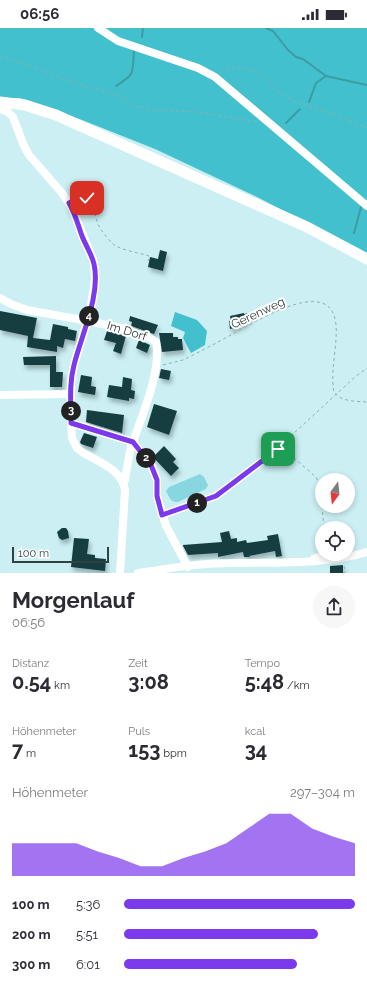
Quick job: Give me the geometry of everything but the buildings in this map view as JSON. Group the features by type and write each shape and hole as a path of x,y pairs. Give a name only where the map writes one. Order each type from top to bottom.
{"street":[{"path":"98,28 118,41 198,68 214,77 367,206"},
{"path":"0,102 25,105 56,115 307,227 367,259"},
{"path":"0,109 8,112 13,117 29,155 69,203 76,215 83,238 94,262 94,289 88,321 74,365 71,381 72,438 77,448 116,472 124,484 125,490 120,573"},
{"path":"0,298 27,310 88,321"},
{"name":"Im Dorf","path":"88,321 121,328 153,339 156,342 156,365 145,407 131,446 124,484"},
{"path":"0,395 71,394"},
{"path":"71,423 133,442 151,465 157,480 157,496 162,515 166,526 188,567"},
{"path":"355,555 367,552"},
{"path":"138,573 232,563 318,561"}],"lane":[{"path":"309,562 315,556"}],"path":[{"path":"0,58 4,57 81,85 115,95 135,106 154,110 197,112 271,124"},
{"path":"214,77 227,69 240,67 252,70 265,78 281,94 298,103 335,115 367,128"},
{"path":"69,203 81,197 87,198 93,207 100,228 113,244 149,256 148,261"},
{"name":"Gerenweg","path":"156,365 171,363 193,356 283,308 307,302 319,302 330,308 336,322 333,388 336,395"},
{"path":"162,515 216,496 280,446 355,377 367,368"},
{"path":"336,395 345,400 367,402"},
{"path":"280,446 315,476"},
{"path":"344,561 345,573"}],"shaded area":[{"path":"0,28 367,28 367,254 257,197 155,149 82,120 20,98 0,98"},
{"path":"175,312 197,320 207,331 205,345 191,353 183,338 185,332 171,326"},
{"path":"200,474 204,477 208,485 206,489 178,502 174,502 170,499 166,491 169,487"}],"waterway":[{"path":"142,37 143,28"},
{"path":"266,28 273,31 288,50 296,57 303,59 326,76 367,85"},
{"path":"116,86 127,78 132,72 134,51"},
{"path":"309,102 316,83 326,76"},
{"path":"286,123 300,109"},
{"path":"354,233 361,207"}],"route":[{"path":"87,198 81,197 74,199 69,203 76,215 83,238 94,262 95,275 88,321 74,365 71,381 71,423 133,442 151,465 157,480 157,496 162,515 216,496 278,449"}]}
